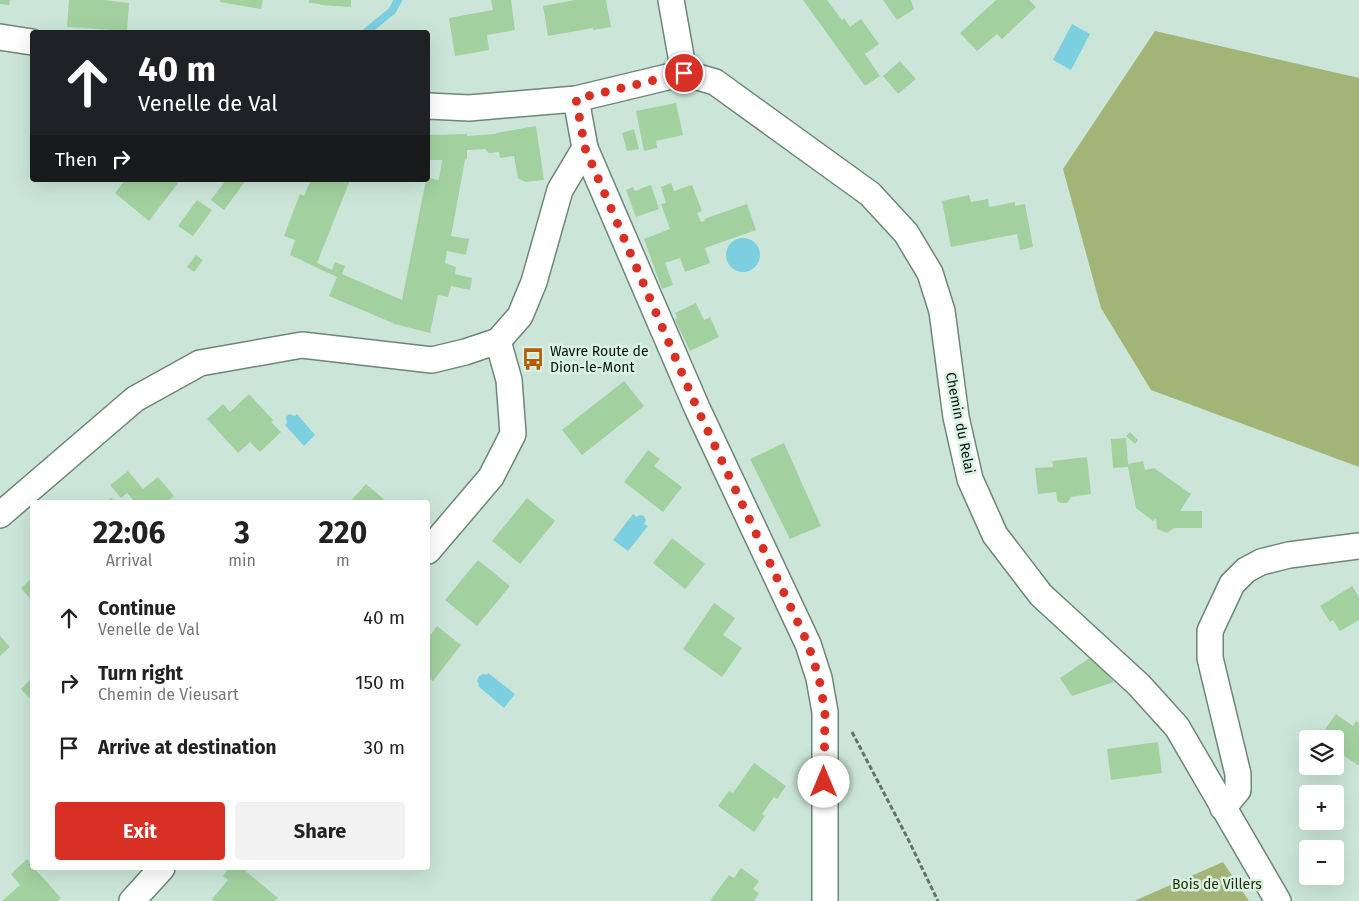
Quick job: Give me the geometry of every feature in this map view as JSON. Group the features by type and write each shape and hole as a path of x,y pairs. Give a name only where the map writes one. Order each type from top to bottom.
{"street":[{"path":"430,106 469,108 576,99 684,73 671,0"},
{"path":"0,37 30,42"},
{"name":"Chemin du Relai","path":"684,73 715,82 830,164 870,194 906,233 930,273 940,303 956,417 970,479 995,535 1041,595 1139,685 1177,727 1278,901"},
{"path":"576,99 585,148 697,408 808,644 819,678 825,712 825,901"},
{"path":"0,515 135,399 200,363 302,345 432,360 498,341 520,316 534,282 560,190 585,148"},
{"path":"430,549 490,477 514,434 509,380 498,341"},
{"path":"1223,808 1238,790 1238,774 1210,658 1210,631 1232,584 1246,570 1261,562 1290,555 1359,546"},
{"path":"132,901 160,870"}],"path":[{"path":"825,712 844,719 908,839 938,901"}],"green space":[{"path":"1155,31 1359,78 1359,467 1151,390 1101,308 1063,169"},
{"name":"Bois de Villers","path":"1223,862 1249,901 1134,901"}],"water":[{"path":"1072,24 1090,34 1071,70 1053,60"},
{"path":"743,238 755,243 760,255 755,267 743,272 731,267 726,255 731,243"},
{"path":"289,414 295,416 297,414 315,435 304,446 285,425 287,423 286,417"},
{"path":"633,514 636,517 644,516 646,520 644,524 648,526 628,551 613,540"},
{"path":"488,673 515,694 504,708 478,686 479,676 487,675"}],"building":[{"path":"0,0 10,0 9,5 0,4"},
{"path":"69,0 104,0 129,3 127,30 67,27"},
{"path":"220,0 263,0 261,9 220,2"},
{"path":"309,0 351,0 351,7 320,5 309,3"},
{"path":"491,0 511,0 515,30 487,35 489,50 455,56 449,18 493,10"},
{"path":"575,0 606,0 611,27 593,30 593,28 548,36 543,6"},
{"path":"803,0 827,0 842,20 844,18 850,27 861,19 879,44 865,54 880,76 865,86"},
{"path":"883,0 911,0 914,9 897,20"},
{"path":"996,0 1029,0 1036,7 1002,39 997,34 977,51 960,33"},
{"path":"900,61 916,79 898,94 883,76"},
{"path":"676,103 683,135 656,141 657,148 644,151 636,111"},
{"path":"536,126 544,180 525,182 518,178 514,156 500,158 499,152 489,153 485,149 467,150 467,159 465,160 451,236 469,239 466,255 447,251 445,263 456,267 455,274 472,278 470,290 451,286 448,297 438,295 430,333 395,324 329,296 337,277 290,255 295,240 284,236 300,194 304,196 310,182 349,182 317,263 332,270 335,262 345,266 342,274 402,300 426,182 430,182 430,178 439,180 442,160 430,160 430,135 467,134 467,136"},
{"path":"634,129 639,149 627,151 622,133"},
{"path":"123,182 178,183 149,221 115,193"},
{"path":"224,182 245,182 224,210 211,200"},
{"path":"671,183 674,191 692,185 702,211 697,213 701,222 705,221 704,219 747,204 756,230 705,248 710,263 685,272 680,258 665,263 673,285 662,289 644,239 670,229 661,204 666,203 661,187"},
{"path":"651,185 659,209 636,217 626,190 633,187 635,191"},
{"path":"969,195 971,202 988,199 989,207 1015,202 1015,206 1025,204 1033,247 1020,250 1017,234 951,247 942,201"},
{"path":"197,200 212,210 193,236 178,226"},
{"path":"196,255 203,260 194,272 187,267"},
{"path":"696,303 704,320 710,317 719,337 690,351 675,320 677,318 675,313"},
{"path":"624,381 644,406 582,455 562,430"},
{"path":"249,394 273,420 271,422 281,432 260,452 250,442 238,453 207,419 223,404 230,412"},
{"path":"1130,432 1138,440 1135,444 1126,436"},
{"path":"1126,438 1128,464 1143,461 1145,470 1154,468 1191,494 1180,511 1202,511 1202,528 1174,528 1167,533 1157,529 1156,518 1153,521 1136,508 1128,467 1113,468 1111,439"},
{"path":"784,443 821,526 790,539 750,459"},
{"path":"648,450 660,459 654,466 682,487 663,512 624,482"},
{"path":"1087,457 1091,494 1070,497 1067,503 1060,503 1057,500 1056,492 1038,494 1035,468 1053,467 1052,461"},
{"path":"128,471 143,489 158,477 174,496 169,500 133,500 127,493 121,498 110,485"},
{"path":"366,484 385,500 352,500"},
{"path":"527,498 555,521 520,564 492,541"},
{"path":"672,538 705,564 685,589 653,563"},
{"path":"478,560 510,586 477,626 445,600"},
{"path":"30,580 30,599 21,588"},
{"path":"1352,586 1359,597 1359,620 1340,631 1333,620 1330,622 1320,606"},
{"path":"714,603 735,618 723,635 742,648 722,677 683,649"},
{"path":"437,626 461,645 433,681 430,679 430,635"},
{"path":"0,636 10,647 0,656"},
{"path":"1091,657 1114,682 1072,696 1060,678"},
{"path":"30,680 30,699 21,689"},
{"path":"1336,714 1353,726 1356,721 1359,723 1359,766 1344,756 1344,730 1324,730"},
{"path":"1158,742 1162,773 1111,780 1107,749"},
{"path":"754,763 786,786 777,799 774,797 762,814 765,816 754,832 718,806 729,791 733,793"},
{"path":"27,859 30,863 30,870 36,870 61,898 58,901 2,901 20,885 11,874"},
{"path":"741,868 759,881 753,889 759,893 754,901 710,901 729,875 734,878"},
{"path":"228,870 244,870 278,898 275,901 214,901 212,899 228,880 223,876"}],"waterway":[{"path":"368,30 392,11 398,0"}],"place":[{"name":"Wavre Route de Dion-le-Mont","path":"533,359"}],"route":[{"path":"684,73 576,99 585,148 697,408 808,644 819,678 825,712 824,782"}]}
